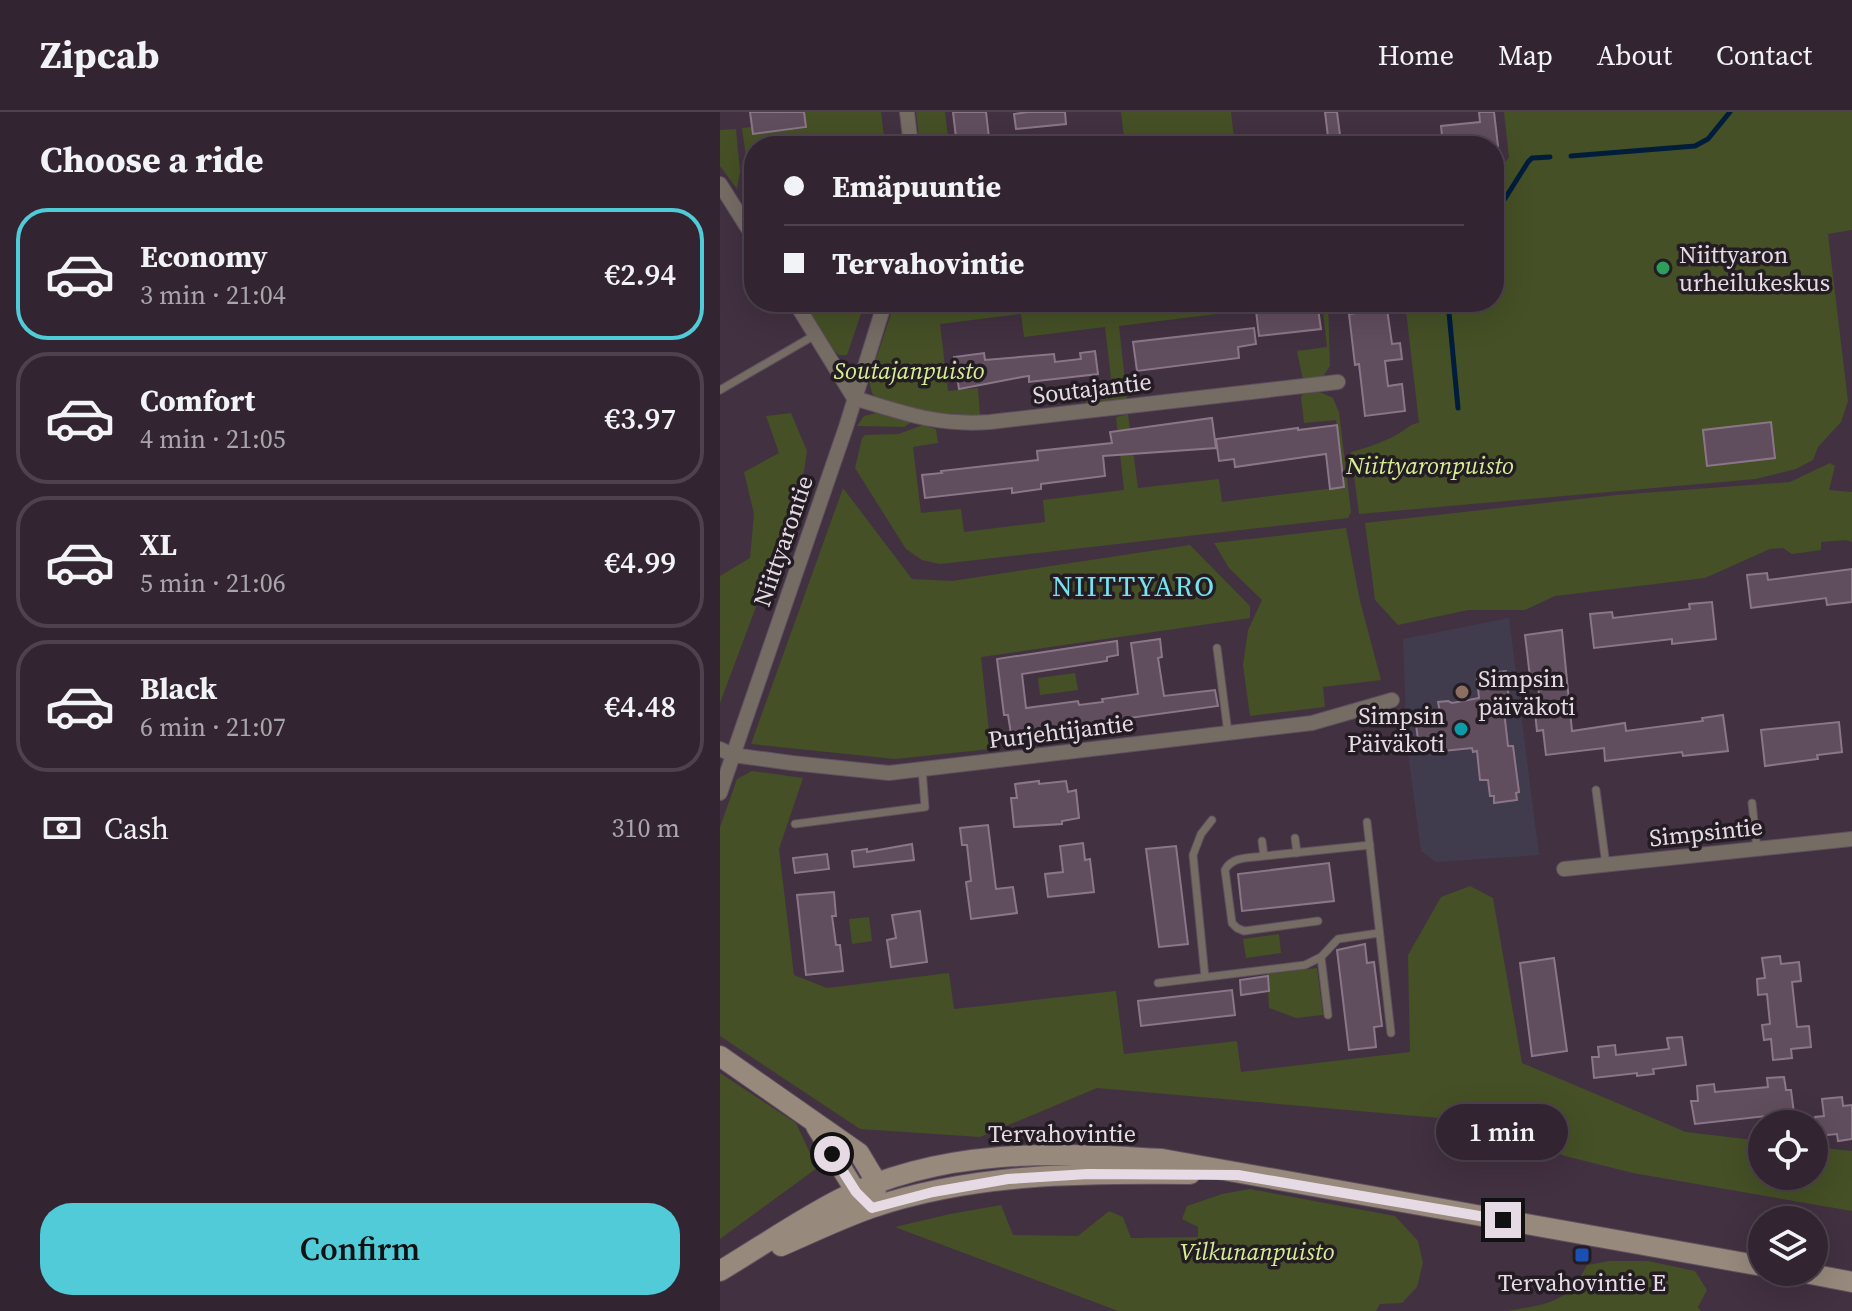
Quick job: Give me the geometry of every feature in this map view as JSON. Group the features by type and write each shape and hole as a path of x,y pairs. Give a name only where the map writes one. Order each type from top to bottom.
{"main road":[{"path":"720,1056 859,1153 877,1183 872,1208"},
{"path":"812,1119 856,1192 872,1208"},
{"name":"Tervahovintie","path":"720,1272 821,1209 877,1183 922,1169 1006,1155 1090,1154 1162,1159 1238,1175 1748,1264"},
{"name":"Tervahovintie","path":"720,1272 872,1208 933,1192 1008,1179 1088,1174 1238,1175"},
{"path":"1828,1276 1852,1279"}],"street":[{"path":"907,112 910,136"},
{"path":"720,184 744,222"},
{"path":"801,312 854,398"},
{"name":"Niittyarontie","path":"720,793 727,752 846,427 882,312"},
{"name":"Soutajantie","path":"854,398 929,421 965,424 1338,382"},
{"name":"Purjehtijantie","path":"727,752 889,773 1312,723 1392,700"},
{"name":"Simpsintie","path":"1564,869 1852,839"}],"lane":[{"path":"720,390 815,335"},
{"path":"1217,648 1228,733"},
{"path":"795,824 925,807 922,769"},
{"path":"1596,790 1606,865"},
{"path":"1752,803 1757,849"},
{"path":"1205,977 1193,855 1201,834 1212,820"},
{"path":"1367,822 1391,1033"},
{"path":"1295,838 1297,853"},
{"path":"1262,841 1264,856"},
{"path":"1318,921 1244,931 1232,923 1225,870 1228,864 1233,860 1370,845"},
{"path":"1158,983 1305,965 1321,957 1338,939 1379,933"},
{"path":"1321,957 1328,1015"}],"shaded area":[{"name":"Simpsin päiväkoti","path":"1509,618 1539,855 1436,862 1421,851 1407,746 1403,639"}],"green space":[{"path":"804,112 881,112 884,136 744,136 744,142 742,128 752,127 753,134 806,128"},
{"path":"916,112 945,112 948,136 919,136"},
{"path":"1121,112 1231,112 1234,136 1124,136"},
{"name":"Niittyaron urheilukeskus","path":"1504,112 1852,112 1852,230 1828,234 1848,401 1841,422 1818,447 1813,460 1796,469 1756,479 1359,514 1351,452 1384,441 1419,423 1406,312 1504,312 1504,164 1509,157"},
{"path":"736,129 740,172 737,189 720,166 720,130"},
{"path":"810,312 862,312 847,355 839,355"},
{"name":"Soutajanpuisto","path":"892,312 1233,312 1119,326 1125,402 1086,406 1085,398 1113,395 1105,327 1024,337 1021,314 940,324 948,391 978,388 978,418 942,416 877,399 869,380"},
{"path":"1323,312 1328,312 1330,366 1322,378 1303,380 1297,351 1327,347"},
{"path":"1320,392 1333,398 1339,412 1351,512 1348,518 940,564 922,560 906,549 855,468 865,435 898,434 923,425 936,429 938,443 913,447 921,513 961,509 964,532 1045,522 1043,500 1124,490 1116,417 1128,414 1138,488 1219,479 1222,502 1343,487 1336,420 1304,423 1301,397"},
{"path":"791,413 807,451 802,484 720,703 720,576 750,558 754,514 744,472 779,453 766,416"},
{"path":"876,413 912,422 904,427 857,426 864,416"},
{"path":"1830,463 1835,466 1829,490 1852,492 1852,542 1821,542 1821,550 1792,554 1783,548 1770,549 1705,578 1555,596 1525,610 1468,610 1398,625 1375,600 1365,523 1616,495 1790,482"},
{"path":"843,488 912,579 952,581 1190,545 1250,606 1250,618 981,657 991,749 895,759 751,744"},
{"path":"1346,528 1360,601 1381,680 1323,687 1325,707 1250,716 1243,665 1248,630 1262,600 1229,568 1214,543"},
{"path":"1075,673 1078,690 1040,695 1038,678"},
{"path":"752,771 803,778 779,849 794,975 827,988 949,973 954,1009 1116,991 1124,1054 1237,1041 1241,1072 1410,1052 1408,955 1441,897 1470,886 1493,898 1522,1063 1686,1132 1748,1139 1748,1190 1828,1190 1828,1148 1852,1151 1852,1211 1633,1173 1565,1156 1462,1120 1097,1088 980,1137 860,1129 720,1036 720,827 737,779"},
{"path":"869,917 872,941 852,944 849,919"},
{"path":"1279,934 1281,953 1246,958 1243,939"},
{"path":"1317,968 1323,1015 1296,1018 1269,1008 1267,974"},
{"path":"720,1073 796,1123 817,1168 720,1239"},
{"name":"Vilkunanpuisto","path":"1250,1189 1395,1216 1418,1241 1423,1263 1417,1287 1402,1303 1380,1304 1376,1311 1118,1311 895,1227 1001,1205 1013,1235 1078,1236 1109,1211 1123,1217 1131,1238 1198,1237 1198,1227 1182,1219 1187,1206 1222,1194"},
{"path":"1610,1261 1648,1261 1695,1271 1707,1290 1698,1307 1701,1311 1507,1311 1555,1300 1572,1288 1587,1265"}],"building":[{"path":"750,112 804,112 806,127 753,134"},
{"path":"953,112 986,112 989,136 956,136"},
{"path":"1065,112 1066,124 1016,129 1014,114"},
{"path":"1325,112 1337,112 1340,136 1328,136"},
{"path":"1479,112 1494,112 1497,136 1442,136 1441,126 1480,122"},
{"path":"1256,312 1318,312 1321,329 1259,336"},
{"path":"1387,312 1392,344 1400,343 1402,359 1385,361 1388,386 1402,384 1405,411 1365,416 1349,314"},
{"path":"1254,328 1256,344 1238,347 1239,358 1137,371 1133,342"},
{"path":"1095,351 1098,374 1029,382 1029,376 959,389 954,357 984,353 985,360 1054,354 1055,362 1081,359 1080,353"},
{"path":"1212,418 1216,448 1103,456 1105,476 1041,484 1041,489 1012,493 1012,488 925,498 922,475 1038,460 1037,451 1112,443 1110,432"},
{"path":"1771,422 1775,458 1707,466 1703,430"},
{"path":"1337,425 1344,487 1330,489 1326,454 1235,467 1234,459 1219,461 1216,439"},
{"path":"1852,569 1852,602 1827,605 1826,598 1751,608 1747,575 1767,573 1768,580"},
{"path":"1712,602 1716,639 1672,644 1672,639 1594,648 1590,614 1612,612 1613,618 1690,609 1689,604"},
{"path":"1562,630 1572,731 1625,723 1626,731 1703,721 1702,718 1723,715 1728,751 1683,756 1682,752 1605,761 1604,748 1546,755 1543,730 1537,731 1534,703 1540,703 1537,676 1530,677 1525,635"},
{"path":"1160,639 1162,657 1158,658 1164,696 1215,690 1218,706 1011,734 1008,715 1004,715 997,659 1117,641 1118,655 1107,657 1107,661 1022,674 1026,708 1078,701 1079,705 1138,694 1131,643"},
{"name":"Simpsin Päiväkoti","path":"1506,671 1509,701 1503,702 1508,746 1513,746 1519,792 1516,793 1517,800 1494,803 1488,780 1480,780 1477,751 1473,752 1472,748 1443,751 1436,746 1419,748 1415,716 1440,712 1438,702 1479,698 1477,678 1480,674"},
{"path":"1839,722 1842,752 1817,755 1818,759 1765,766 1761,730"},
{"path":"1039,781 1039,784 1066,781 1068,792 1076,790 1079,818 1062,821 1062,824 1014,827 1011,798 1017,798 1015,784"},
{"path":"988,825 996,889 1013,887 1017,913 971,919 966,882 971,881 967,845 962,845 960,828"},
{"path":"1083,843 1085,860 1090,859 1094,892 1048,897 1045,874 1063,872 1060,846"},
{"path":"912,844 914,860 854,867 852,851 867,849 867,852"},
{"path":"1176,846 1188,944 1159,947 1146,849"},
{"path":"827,854 829,869 795,873 793,858"},
{"path":"1329,863 1334,901 1242,911 1238,874"},
{"path":"834,892 836,916 832,916 843,971 806,975 797,895"},
{"path":"920,911 927,962 891,967 887,940 896,938 892,915"},
{"path":"1365,944 1367,963 1374,962 1382,1026 1374,1027 1376,1047 1349,1050 1337,950"},
{"path":"1780,956 1781,964 1799,962 1801,981 1792,982 1797,1027 1809,1026 1811,1047 1791,1049 1792,1058 1773,1060 1771,1039 1764,1040 1762,1025 1770,1024 1767,994 1758,995 1757,979 1765,978 1762,958"},
{"path":"1554,958 1567,1051 1532,1056 1520,963"},
{"path":"1268,976 1269,991 1241,995 1240,980"},
{"path":"1232,990 1235,1015 1141,1026 1138,1001"},
{"path":"1682,1037 1686,1065 1653,1069 1654,1074 1594,1078 1592,1057 1599,1057 1598,1047 1615,1045 1616,1055 1669,1049 1667,1038"},
{"path":"1784,1077 1786,1090 1791,1090 1794,1110 1748,1110 1748,1118 1695,1124 1691,1101 1698,1101 1697,1086 1714,1084 1715,1092 1768,1087 1767,1078"},
{"path":"1842,1097 1843,1106 1852,1105 1852,1139 1838,1141 1837,1134 1828,1135 1828,1110 1823,1110 1822,1099"}],"waterway":[{"path":"1571,156 1695,146 1708,139 1730,112"},
{"path":"1504,200 1532,158 1550,157"},
{"path":"1449,312 1458,408"}],"place":[{"name":"Niittyaron urheilukeskus","path":"1663,268"},
{"name":"Simpsin päiväkoti","path":"1462,692"},
{"name":"Simpsin Päiväkoti","path":"1461,729"},
{"name":"Tervahovintie E","path":"1582,1255"}],"district":[{"name":"NIITTYARO","path":"1134,586"}],"route":[{"path":"832,1154 856,1192 872,1208 933,1192 1008,1179 1088,1174 1238,1175 1503,1220"}],"park label":[{"name":"Niittyaronpuisto","path":"1430,465"}]}
